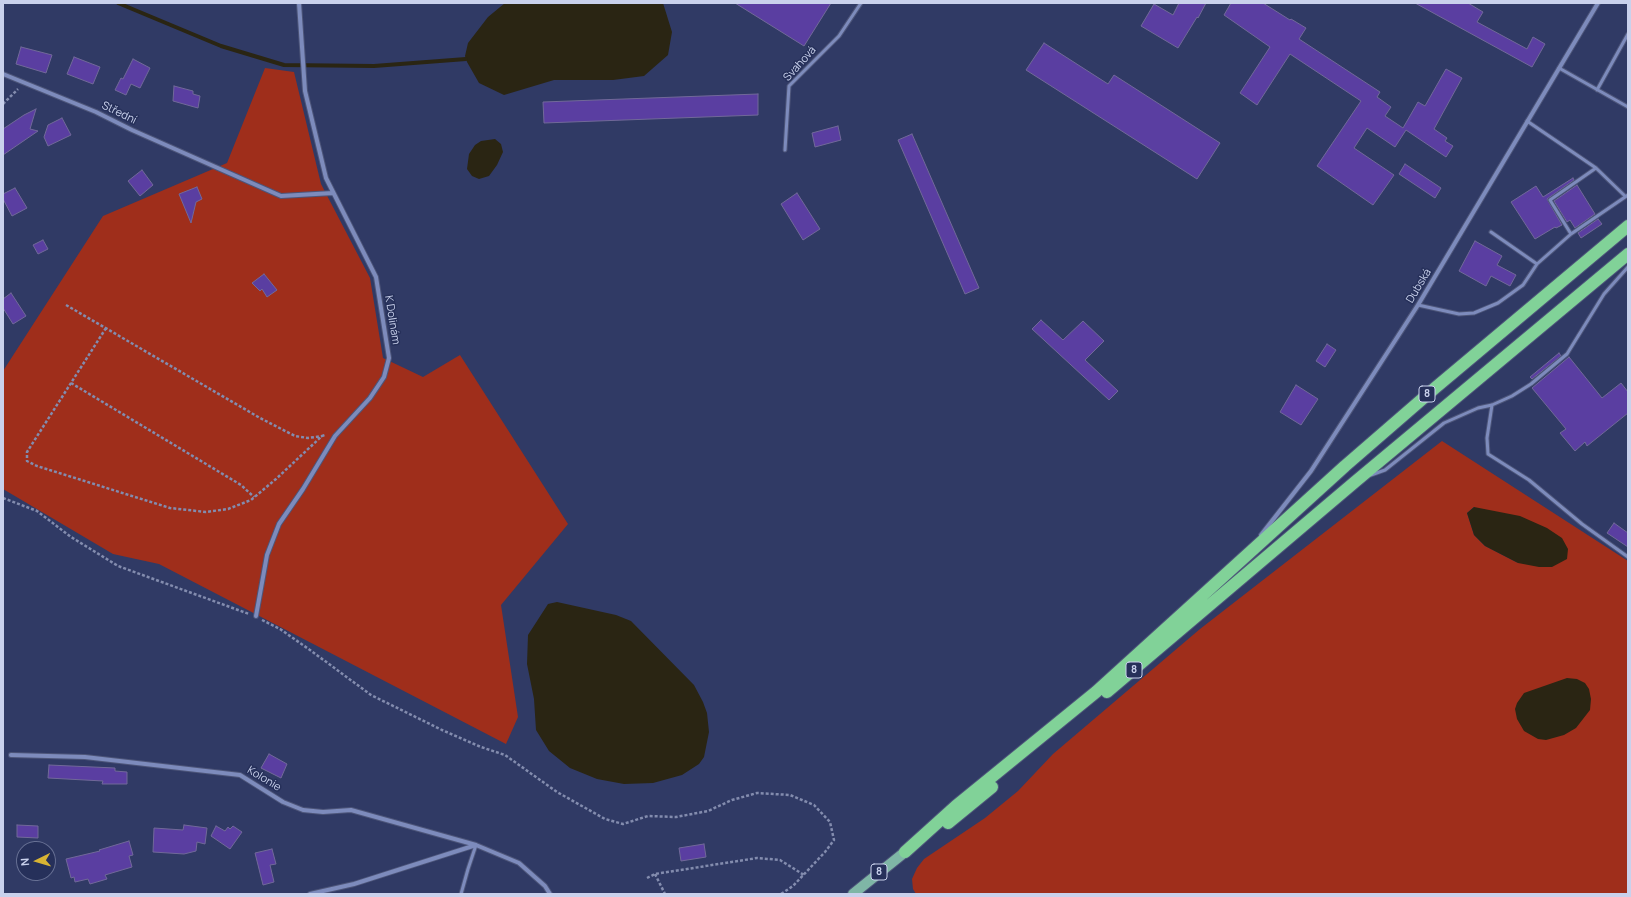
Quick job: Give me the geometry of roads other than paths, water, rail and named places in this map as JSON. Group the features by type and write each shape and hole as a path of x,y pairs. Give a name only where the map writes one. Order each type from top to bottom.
{"highway":[{"name":"8","path":"905,852 956,806 1105,683 1345,466 1435,388 1628,226"},
{"name":"8","path":"905,852 956,817 1175,636 1356,481 1628,254"}],"main road":[{"name":"8","path":"853,894 905,852"}],"street":[{"name":"K Dolinám","path":"256,616 266,555 279,524 303,489 335,436 370,398 384,377 389,358 376,277 326,178 305,91 298,3"},
{"name":"Dubská","path":"1236,564 1275,518 1311,471 1355,403 1418,305 1598,3"},
{"name":"Střední","path":"3,74 96,112 132,130 281,196 333,193"},
{"name":"Kolonie","path":"11,755 85,757 240,775 284,802 303,810 323,812 352,810 476,844 519,863 544,886 550,894"},
{"path":"310,894 354,884 476,844"}],"lane":[{"name":"Svahová","path":"785,150 789,86 839,36 861,3"},
{"path":"1597,90 1628,34"},
{"path":"1559,68 1628,107"},
{"path":"1418,305 1459,314 1474,313 1498,303 1523,285 1538,264 1571,234 1626,196 1596,168 1527,121"},
{"path":"1571,234 1550,200 1596,168"},
{"path":"1492,232 1538,264"},
{"path":"1356,481 1385,470 1444,423 1478,408 1492,406 1531,384 1567,354 1604,294 1628,267"},
{"path":"1492,406 1487,438 1488,454 1529,480 1582,524 1628,557"},
{"path":"461,894 476,844"}],"waterway":[{"path":"118,3 221,46 284,65 374,66 466,59"}]}
